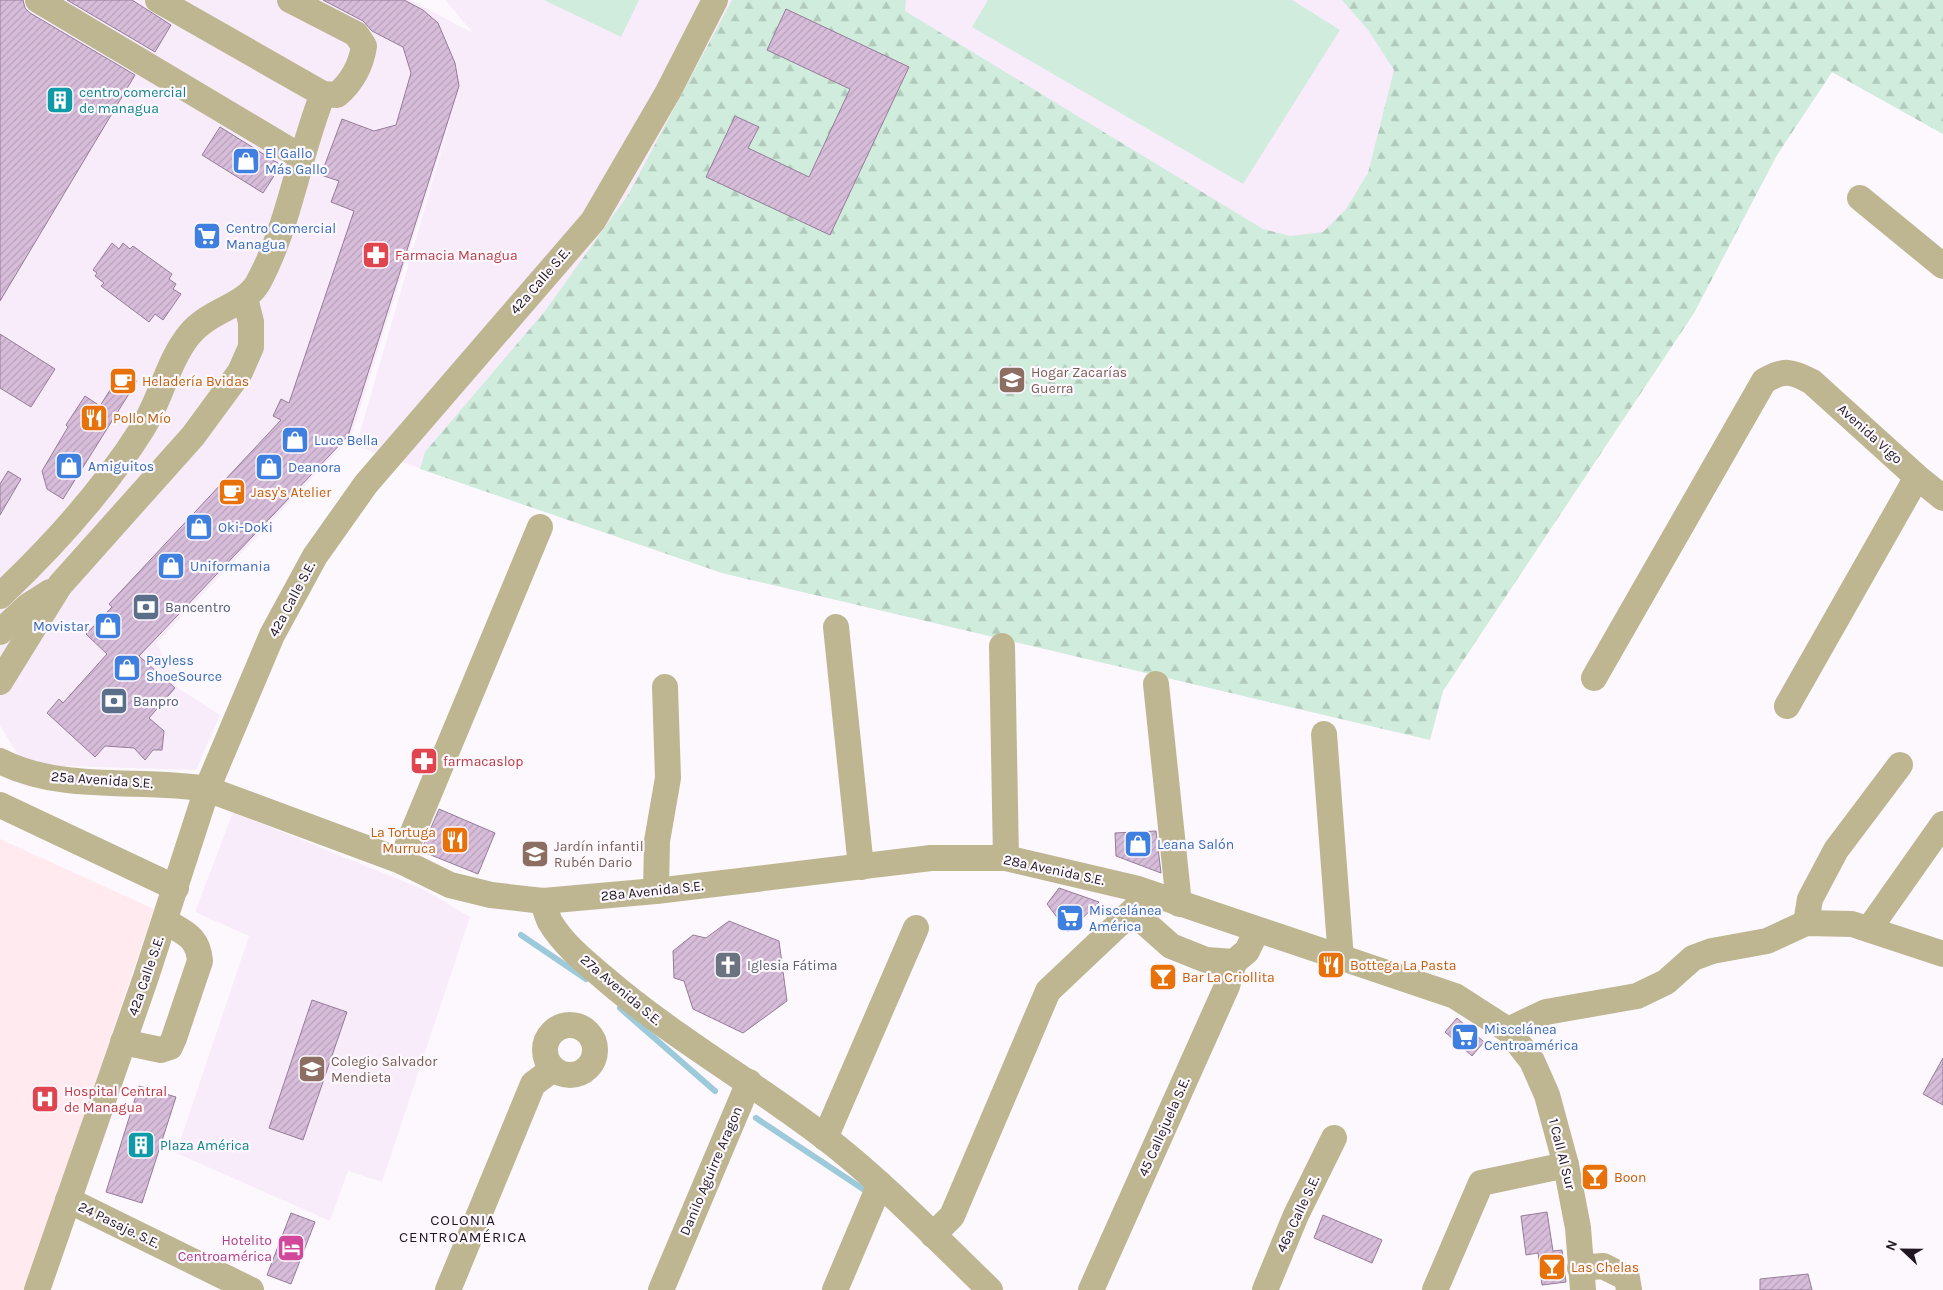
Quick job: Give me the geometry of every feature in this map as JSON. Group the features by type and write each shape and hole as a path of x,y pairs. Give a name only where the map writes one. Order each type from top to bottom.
{"street":[{"path":"38,0 301,157"},
{"path":"158,0 323,94 337,95 349,85 362,58 364,46 356,34 290,0"},
{"name":"42a Calle S.E.","path":"37,1290 165,921 207,789 272,635 315,556 366,484 593,221 668,92 715,0"},
{"path":"0,596 62,534 123,457 143,428 157,401 168,372 188,336 200,323 215,313 246,298 257,285 284,223 301,157 323,94"},
{"path":"1860,198 1943,266"},
{"path":"0,682 60,585 194,436 240,372 251,347 251,322 246,298"},
{"name":"Avenida Vigo","path":"1594,678 1764,381 1778,373 1795,373 1812,382 1917,478 1943,498"},
{"path":"1788,706 1917,478"},
{"path":"401,861 540,527"},
{"path":"0,632 28,606 60,585"},
{"path":"836,627 861,867"},
{"path":"1002,646 1006,858"},
{"path":"1156,684 1179,904"},
{"path":"656,891 657,841 668,778 665,687"},
{"path":"1324,734 1341,959"},
{"name":"25a Avenida S.E.","path":"2,760 49,777 83,781 177,784 207,789"},
{"path":"1806,923 1810,899 1836,850 1900,765"},
{"path":"207,789 401,861 450,885 490,895 543,901"},
{"path":"0,805 176,888"},
{"path":"1869,929 1943,824"},
{"name":"28a Avenida S.E.","path":"543,901 656,891 931,858 1006,858 1139,897 1179,904 1455,996 1508,1030"},
{"path":"1139,897 1144,922 1171,946 1206,960 1234,962 1246,951 1257,930"},
{"path":"933,1235 952,1216 1048,991 1139,897"},
{"name":"27a Avenida S.E.","path":"543,901 550,922 576,953 668,1029 748,1082 825,1138 933,1235 990,1290"},
{"path":"123,1042 161,1050 170,1047 174,1038 200,961 199,948 192,938 165,921"},
{"path":"1508,1030 1546,1012 1637,996 1666,982 1693,958 1712,951 1767,941 1806,923 1852,924 1943,954"},
{"path":"825,1138 916,928"},
{"name":"45 Callejuela S.E.","path":"1091,1290 1227,986 1234,962"},
{"name":"1 Call Al Sur","path":"1508,1030 1532,1061 1547,1095 1566,1165 1578,1228 1581,1279"},
{"path":"448,1290 533,1084 553,1069"},
{"name":"Danilo Aguirre Aragon","path":"662,1290 748,1082"},
{"name":"46a Calle S.E.","path":"1265,1290 1296,1215 1334,1138"},
{"path":"1435,1290 1481,1184 1566,1165"},
{"path":"835,1290 879,1187"},
{"name":"24 Pasaje. S.E.","path":"68,1200 251,1290"},
{"path":"1581,1279 1602,1266 1627,1278 1629,1290"}],"shaded area":[{"name":"Hogar Zacarías Guerra","path":"0,0 410,0 473,33 445,0 1943,0 1943,134 1832,72 1777,155 1694,313 1443,691 1430,740 722,573 356,446 450,121 351,437 157,643 178,688 220,715 196,770 25,765 0,726"},
{"name":"Colegio Salvador Mendieta","path":"233,812 425,890 470,917 382,1182 348,1171 330,1221 176,1153 249,936 195,912"},
{"name":"Hospital Central de Managua","path":"0,839 154,909 25,1290 0,1290"}],"green space":[{"path":"544,0 639,0 621,37"},
{"name":"Hogar Zacarías Guerra","path":"732,0 906,0 905,11 1263,229 1290,236 1323,232 1346,209 1368,173 1394,70 1368,30 1342,0 1943,0 1943,134 1832,72 1777,155 1694,313 1443,691 1430,740 722,573 420,469 425,452 545,311 628,195"},
{"path":"988,0 1292,0 1340,30 1243,184 972,27"}],"building":[{"name":"centro comercial de managua","path":"0,0 23,0 25,8 30,13 135,75 0,301"},
{"path":"67,0 132,0 171,25 155,52"},
{"path":"323,0 404,0 423,10 438,23 455,63 459,86 348,436 139,656 175,688 149,718 164,731 162,750 153,750 145,760 134,748 105,746 95,757 47,713 59,699 63,703 107,654 86,634 112,607 109,604 281,420 273,416 281,399 289,403 354,211 331,202 339,181 321,175 342,119 374,131 396,125 411,73 403,47 372,31 363,21"},
{"path":"786,9 909,67 830,235 706,177 735,116 759,127 748,148 809,177 850,89 767,50"},
{"path":"220,127 281,165 263,193 202,155"},
{"path":"112,243 119,249 123,243 130,249 133,246 172,274 169,279 176,284 173,289 181,294 163,320 155,314 149,322 101,286 104,283 95,276 97,273 93,270"},
{"path":"0,334 55,369 31,407 0,388"},
{"path":"122,371 137,381 63,499 47,489 42,471 68,427 66,425 85,396 100,406"},
{"path":"8,471 21,479 0,515 0,484"},
{"path":"439,809 495,833 478,874 421,851"},
{"name":"Leana Salón","path":"1156,831 1161,873 1116,856 1115,833"},
{"name":"Miscelánea América","path":"1059,888 1099,902 1068,932 1047,904"},
{"name":"Iglesia Fátima","path":"729,921 779,941 787,1001 743,1033 693,1009 684,981 674,978 673,951 693,935 706,938"},
{"path":"312,1000 347,1012 303,1140 269,1128"},
{"name":"Miscelánea Centroamérica","path":"1457,1018 1484,1042 1472,1056 1445,1032"},
{"path":"1943,1058 1943,1105 1923,1094"},
{"name":"Plaza América","path":"139,1086 176,1097 142,1203 106,1192"},
{"path":"1547,1212 1553,1251 1562,1250 1566,1282 1542,1285 1538,1253 1526,1255 1521,1216"},
{"name":"Hotelito Centroamérica","path":"291,1213 315,1222 291,1284 267,1275"},
{"path":"1323,1215 1382,1240 1372,1263 1314,1238"},
{"path":"1808,1274 1812,1290 1760,1290 1760,1279"}],"waterway":[{"path":"521,935 586,979"},
{"path":"620,1008 715,1091"},
{"path":"756,1118 866,1191"}],"place":[{"name":"centro comercial de managua","path":"60,100"},
{"name":"El Gallo Más Gallo","path":"246,161"},
{"name":"Centro Comercial Managua","path":"207,236"},
{"name":"Farmacia Managua","path":"376,255"},
{"name":"Hogar Zacarías Guerra","path":"1012,380"},
{"name":"Heladería Bvidas","path":"123,381"},
{"name":"Pollo Mío","path":"94,418"},
{"name":"Luce Bella","path":"295,440"},
{"name":"Amiguitos","path":"69,466"},
{"name":"Deanora","path":"269,467"},
{"name":"Jasy's Atelier","path":"232,492"},
{"name":"Oki-Doki","path":"199,527"},
{"name":"Uniformania","path":"171,566"},
{"name":"Bancentro","path":"146,607"},
{"name":"Movistar","path":"108,626"},
{"name":"Payless ShoeSource","path":"127,668"},
{"name":"Banpro","path":"114,701"},
{"name":"farmacaslop","path":"424,761"},
{"name":"La Tortuga Murruca","path":"455,840"},
{"name":"Leana Salón","path":"1138,844"},
{"name":"Jardín infantil Rubén Dario","path":"535,854"},
{"name":"Miscelánea América","path":"1070,918"},
{"name":"Iglesia Fátima","path":"728,965"},
{"name":"Bottega La Pasta","path":"1331,965"},
{"name":"Bar La Criollita","path":"1163,977"},
{"name":"Miscelánea Centroamérica","path":"1465,1037"},
{"name":"Colegio Salvador Mendieta","path":"312,1069"},
{"name":"Hospital Central de Managua","path":"45,1099"},
{"name":"Plaza América","path":"141,1145"},
{"name":"Boon","path":"1595,1177"},
{"name":"Hotelito Centroamérica","path":"291,1248"},
{"name":"Las Chelas","path":"1552,1267"}],"district":[{"name":"COLONIA CENTROAMÉRICA","path":"463,1228"}]}
